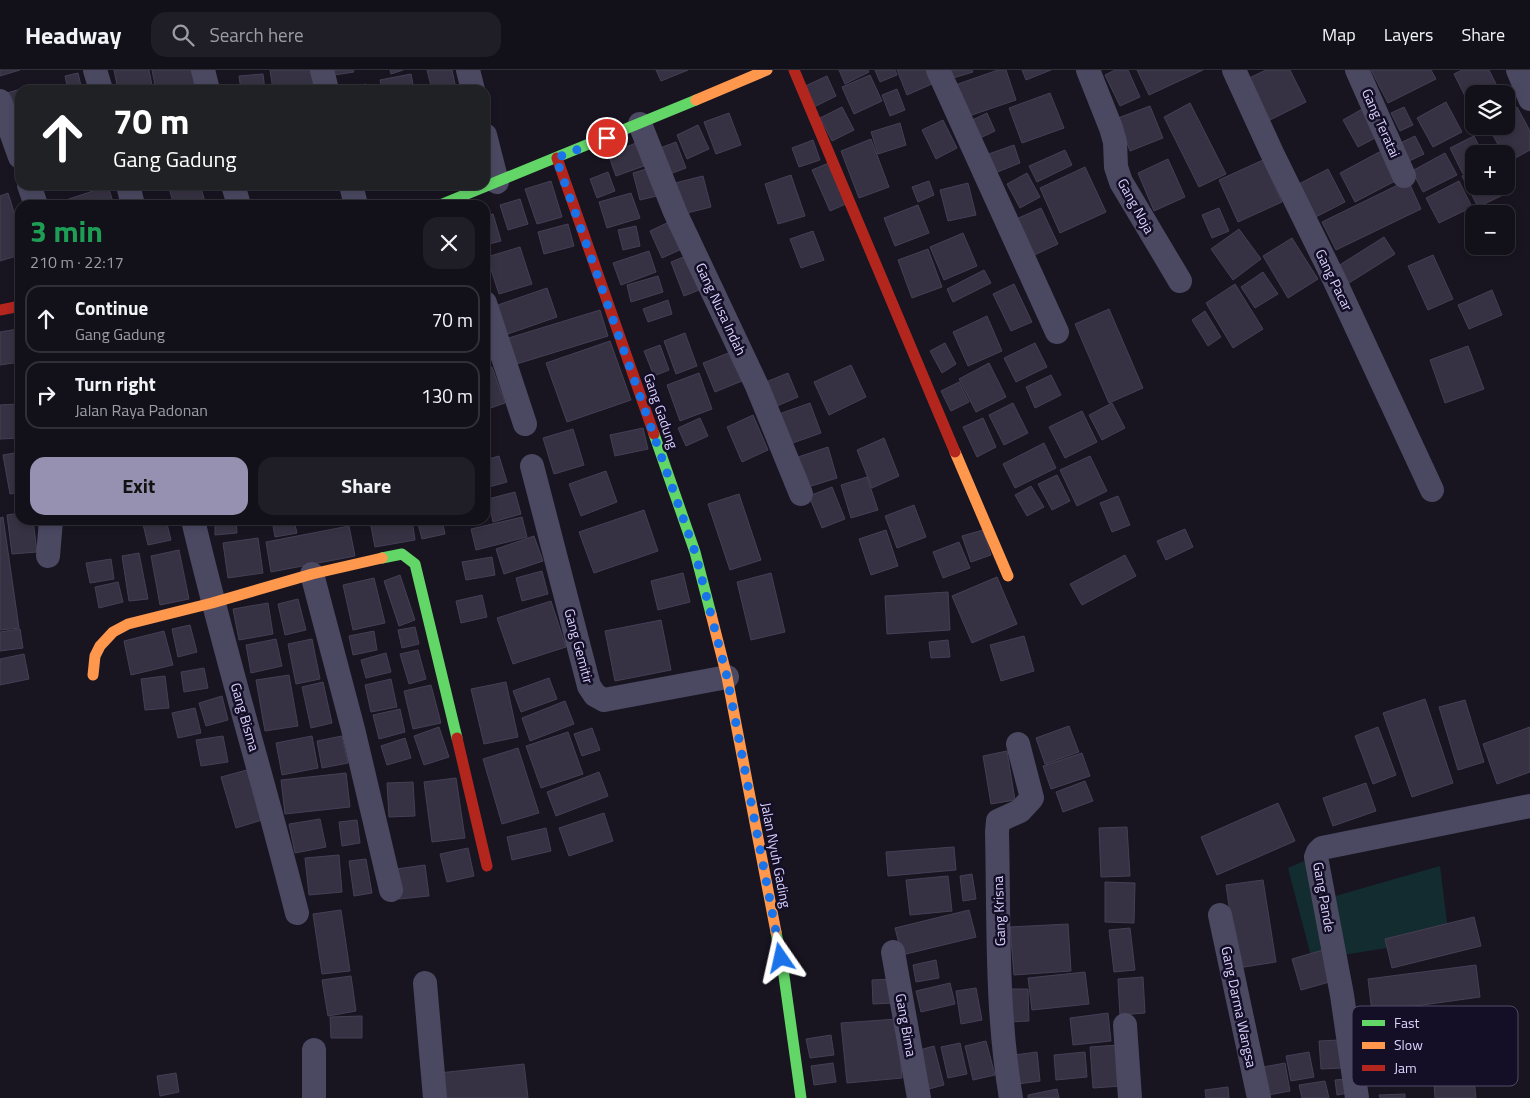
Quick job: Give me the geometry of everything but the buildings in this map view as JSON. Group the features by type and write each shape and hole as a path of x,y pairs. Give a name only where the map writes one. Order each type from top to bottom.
{"street":[{"path":"94,70 99,85"},
{"path":"203,70 207,85"},
{"path":"322,70 326,85"},
{"path":"468,70 472,85"},
{"path":"794,70 1008,576"},
{"path":"938,70 1057,332"},
{"name":"Gang Noja","path":"1088,70 1111,128 1115,142 1116,167 1121,182 1180,280"},
{"name":"Gang Pacar","path":"1234,70 1272,153 1334,278 1432,490"},
{"name":"Gang Teratai","path":"1357,70 1404,176"},
{"path":"1518,70 1530,100"},
{"path":"490,186 640,124 754,73"},
{"path":"0,101 15,143"},
{"name":"Gang Nusa Indah","path":"640,124 675,212 757,386 801,494"},
{"path":"490,153 498,182"},
{"name":"Gang Gadung","path":"556,158 695,552 727,677"},
{"path":"457,200 480,190"},
{"path":"0,310 15,307"},
{"path":"490,318 525,424"},
{"name":"Gang Gemitir","path":"532,466 589,686 595,695 604,700 727,677"},
{"path":"48,556 51,525"},
{"name":"Gang Bisma","path":"194,525 212,603 275,826 297,913"},
{"path":"93,675 95,656 100,646 113,632 128,624 212,603 312,574 402,554 415,564 422,587 487,866"},
{"path":"312,574 353,729 391,890"},
{"name":"Jalan Nyuh Gading","path":"727,677 784,976 802,1098"},
{"name":"Gang Krisna","path":"1011,1098 1006,1066 1002,1012 997,832 998,821 1020,811 1032,798 1018,744"},
{"name":"Gang Pande","path":"1352,1064 1342,995 1316,858 1318,852 1322,848 1530,806"},
{"name":"Gang Darma Wangsa","path":"1220,916 1259,1098"},
{"name":"Gang Bima","path":"893,952 919,1098"},
{"path":"426,983 435,1098"},
{"path":"1125,1026 1130,1098"},
{"path":"314,1050 314,1098"}],"green space":[{"path":"1313,857 1325,899 1440,866 1449,938 1312,960 1288,868"}],"traffic: fast":[{"path":"490,184 696,100"},
{"path":"452,200 477,190"},
{"path":"654,434 695,552 711,614"},
{"path":"382,558 402,554 415,564 457,738"},
{"path":"776,932 801,1098"}],"traffic: slow":[{"path":"696,100 767,70"},
{"path":"955,452 1008,576"},
{"path":"93,675 95,656 100,646 113,632 128,624 212,603 312,574 382,558"},
{"path":"711,614 727,677 776,932"}],"traffic: jam":[{"path":"794,70 955,452"},
{"path":"557,158 654,434"},
{"path":"0,310 15,307"},
{"path":"457,738 487,866"}],"route":[{"path":"607,138 556,158 695,552 727,677 781,958"}]}
